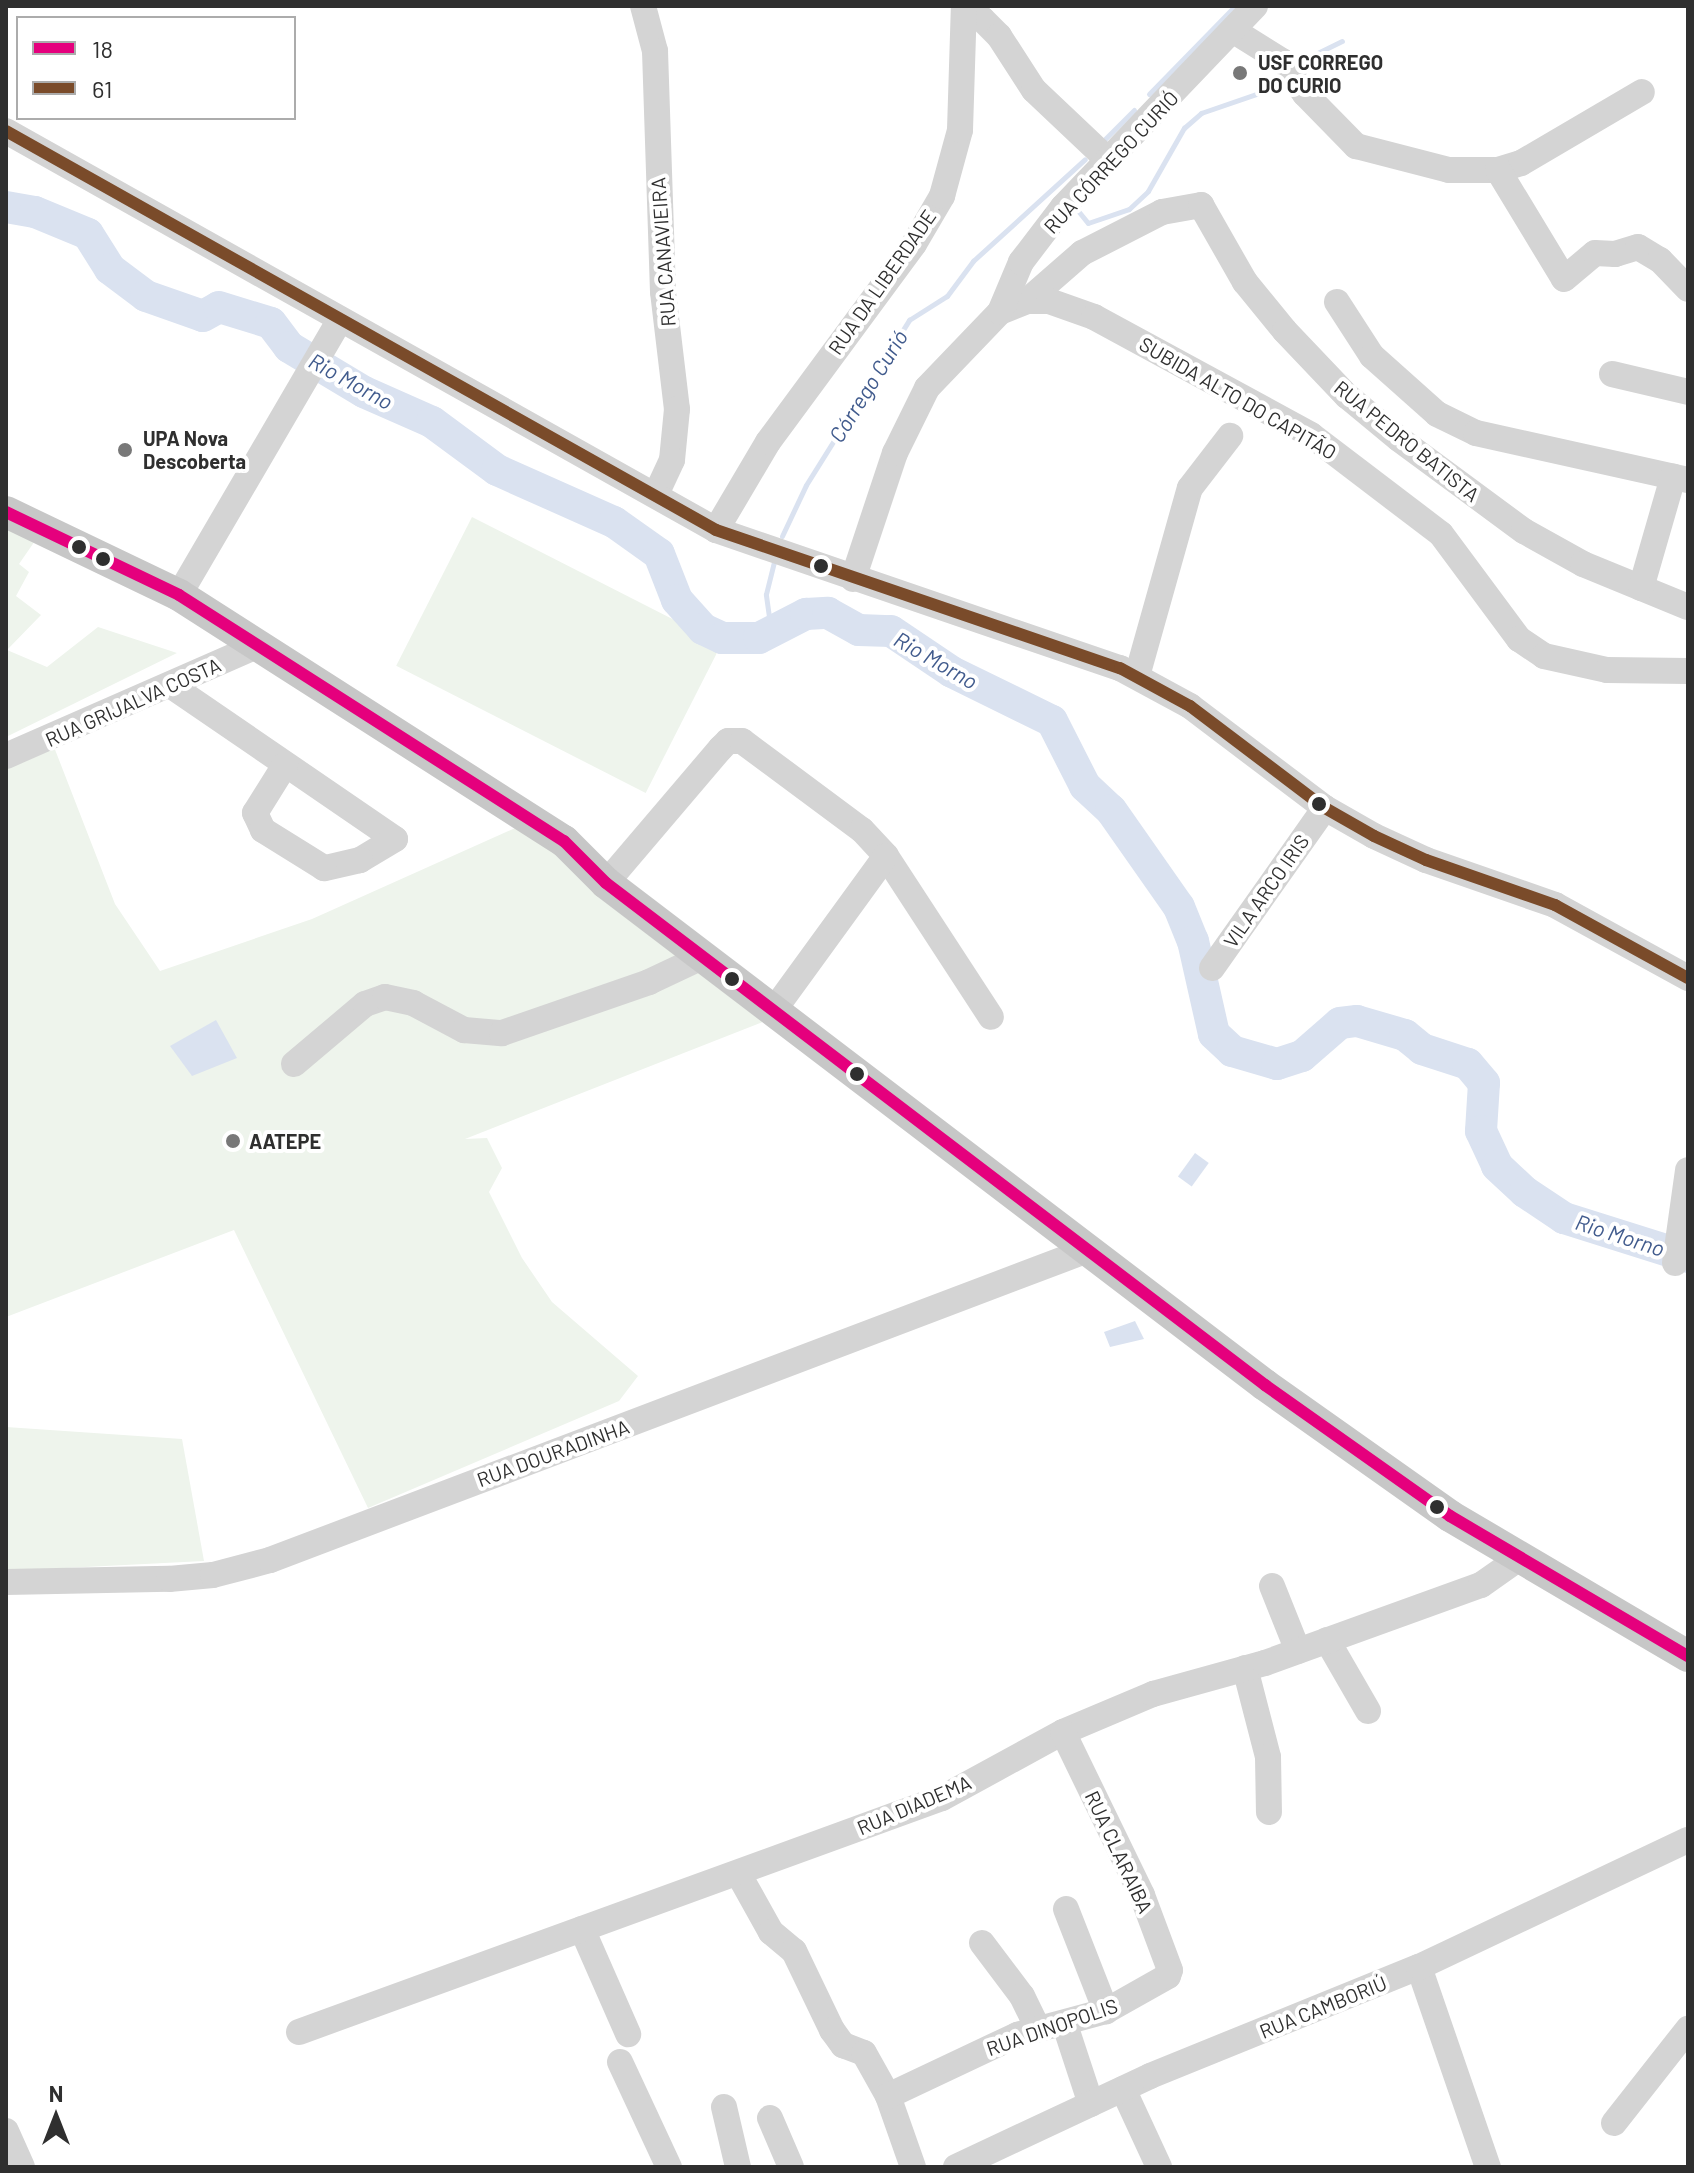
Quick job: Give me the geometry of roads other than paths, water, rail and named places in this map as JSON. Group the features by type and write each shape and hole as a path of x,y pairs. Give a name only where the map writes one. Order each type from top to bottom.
{"main road":[{"path":"6,512 179,595 564,841 606,883 1085,1251 1265,1385 1518,1559 1688,1656"}],"street":[{"name":"RUA CANAVIEIRA","path":"643,6 655,51 663,292 677,409 672,460 656,495"},
{"name":"RUA CÓRREGO CURIÓ","path":"853,579 909,417 927,388 1000,312 1021,262 1063,207 1255,6"},
{"path":"964,9 982,19 999,36 1034,90 1109,161"},
{"name":"RUA DA LIBERDADE","path":"716,530 768,442 914,244 942,196 960,130 964,9"},
{"path":"1234,31 1282,61 1305,94 1356,146 1449,170 1498,170 1532,157 1642,92"},
{"path":"6,131 336,327 656,495 716,530 1137,676 1199,712 1323,811 1426,860 1555,905 1688,978"},
{"path":"1498,170 1564,279 1595,253 1615,254 1638,247 1660,260 1688,289"},
{"name":"RUA PEDRO BATISTA","path":"1027,301 1082,253 1162,212 1201,205 1245,282 1347,396 1452,482 1524,531 1641,588 1688,607"},
{"path":"1000,312 1027,301"},
{"name":"SUBIDA ALTO DO CAPITÃO","path":"1027,301 1049,301 1094,317 1311,435 1441,534 1519,639 1544,656 1607,670 1688,671"},
{"path":"1337,302 1372,356 1437,414 1476,433 1681,479 1641,588"},
{"path":"179,595 336,327"},
{"path":"1612,374 1688,392"},
{"path":"1137,676 1190,488 1230,436"},
{"name":"RUA GRIJALVA COSTA","path":"6,756 173,687 259,645"},
{"path":"173,687 395,839 360,860 324,868 263,830 255,813 285,765"},
{"path":"606,883 728,741 742,741 862,830 886,856 991,1017"},
{"name":"VILA ARCO IRIS","path":"1212,968 1323,811"},
{"path":"774,1010 886,856"},
{"path":"294,1064 345,1018 385,997 413,1003 464,1030 502,1033 649,982 704,956"},
{"path":"1675,1263 1688,1170"},
{"name":"RUA DOURADINHA","path":"6,1582 169,1579 213,1575 270,1560 1085,1251"},
{"name":"RUA DIADEMA","path":"299,2032 942,1798 1063,1732 1153,1694 1298,1651 1481,1585 1518,1559"},
{"path":"1272,1586 1298,1651"},
{"path":"1327,1640 1368,1711"},
{"path":"1245,1668 1268,1757 1269,1812"},
{"name":"RUA CLARAIBA","path":"1063,1732 1142,1895 1169,1974"},
{"name":"RUA CAMBORIÚ","path":"956,2167 1123,2089 1419,1967 1688,1840"},
{"path":"738,1873 771,1932 794,1951 832,2030 843,2045 864,2053 888,2096 913,2167"},
{"path":"1066,1909 1106,2011"},
{"path":"582,1929 628,2034"},
{"path":"982,1943 1022,1996 1037,2027"},
{"path":"1419,1967 1488,2167"},
{"name":"RUA DINOPOLIS","path":"888,2096 1037,2027 1065,2025 1106,2011 1169,1974"},
{"path":"1065,2025 1091,2104"},
{"path":"1614,2123 1688,2029"},
{"path":"620,2062 669,2167"},
{"path":"1123,2089 1159,2167"},
{"path":"724,2107 738,2167"},
{"path":"770,2118 791,2167"},
{"path":"6,2131 22,2167"}],"waterway":[{"name":"Córrego Curió","path":"1149,94 1235,6"},
{"path":"1297,63 1342,41"},
{"path":"1079,212 1088,223 1129,209 1148,191 1184,128 1201,113 1262,92 1278,79"},
{"name":"Córrego Curió","path":"1105,139 1134,110"},
{"name":"Córrego Curió","path":"782,536 806,485 909,320 947,296 973,261 1085,159"},
{"name":"Rio Morno","path":"6,207 35,212 88,234 110,269 146,296 203,316 219,307 271,323 289,347 364,392 432,422 497,470 614,522 659,554 677,600 703,629 722,638 759,638 806,614 828,613 859,630 891,631 952,672 1052,721 1085,786 1111,810 1179,907 1193,941 1214,1034 1232,1051 1277,1064 1302,1056 1340,1023 1357,1021 1405,1035 1422,1049 1468,1064 1484,1083 1481,1131 1497,1166 1525,1192 1564,1218 1688,1257"},
{"name":"Córrego Curió","path":"771,631 766,594 774,563"}],"place":[{"name":"USF CORREGO DO CURIO","path":"1240,73"},
{"name":"UPA Nova Descoberta","path":"125,450"},
{"name":"AATEPE","path":"233,1141"}]}
